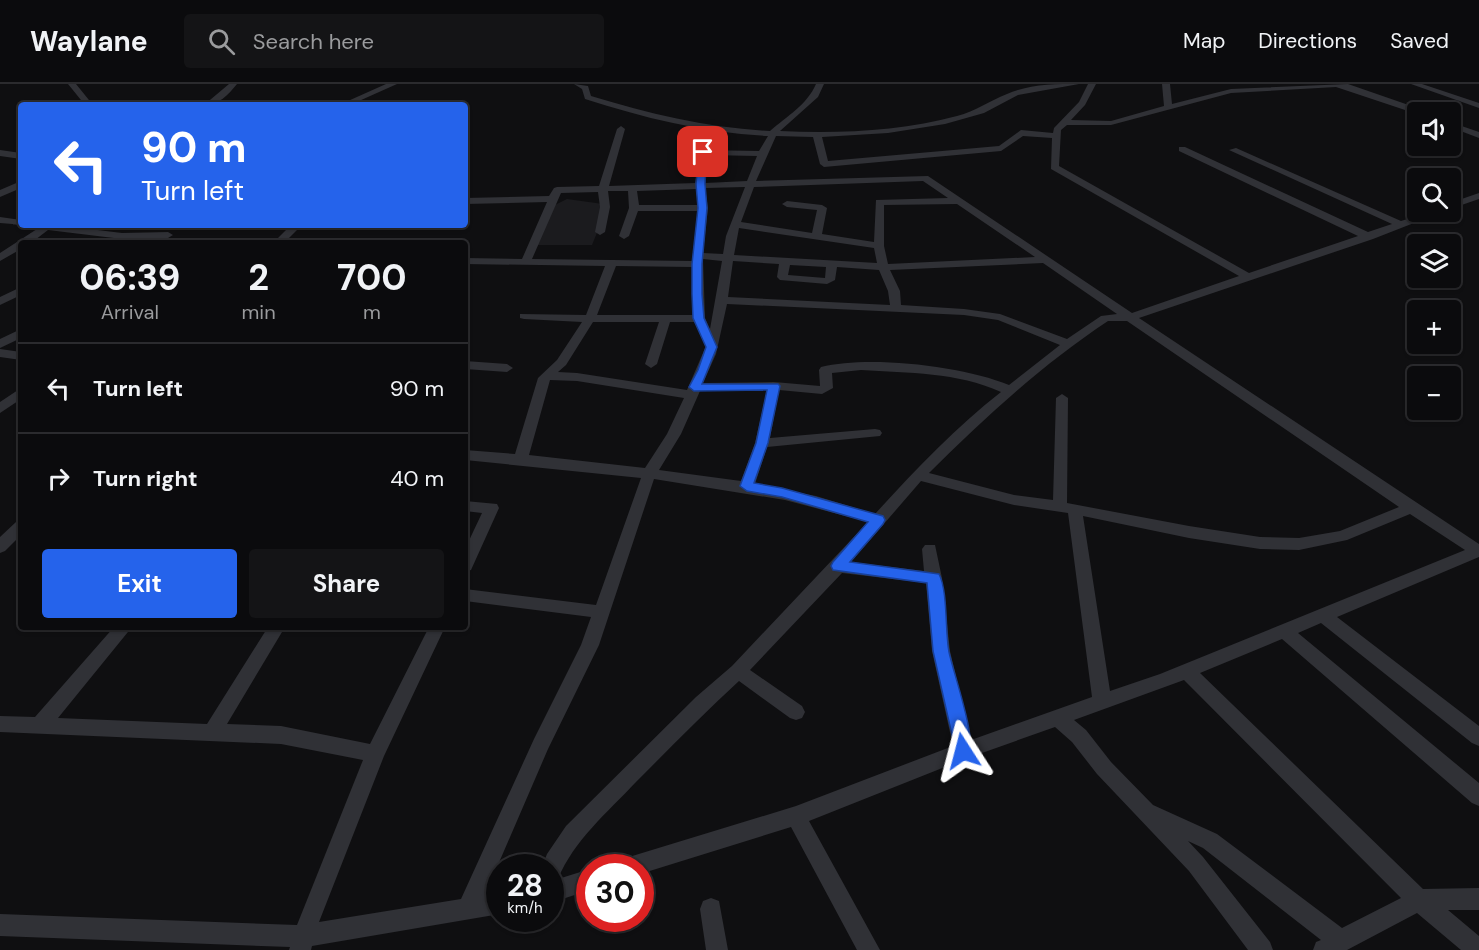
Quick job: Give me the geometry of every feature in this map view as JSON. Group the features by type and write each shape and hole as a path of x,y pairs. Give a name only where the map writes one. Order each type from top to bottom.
{"street":[{"path":"72,84 87,102"},
{"path":"212,102 234,84"},
{"path":"350,102 393,84"},
{"path":"579,84 585,88 588,98 686,125 817,135 931,124 976,112 1026,90 1075,84"},
{"path":"467,910 541,745 590,645 649,474 674,434 704,370 712,347 722,300 727,257 736,224 762,154 774,132 800,111 815,95 820,84"},
{"path":"1092,84 1082,103 1057,130 1054,167 1246,276"},
{"path":"1166,84 1168,108"},
{"path":"1222,84 1231,91"},
{"path":"1064,122 1111,123 1231,91 1339,84 1407,107"},
{"path":"1398,104 1416,92 1414,84"},
{"path":"1414,84 1479,106"},
{"path":"1461,128 1479,135"},
{"path":"600,232 605,207 601,201 603,189 621,129"},
{"path":"817,135 824,165 1001,148 1021,134 1057,136"},
{"path":"1182,149 1369,237"},
{"path":"1233,150 1402,225"},
{"path":"712,347 699,318 698,260 703,208 700,184 703,152 762,154"},
{"path":"3,155 18,156"},
{"path":"526,261 557,190 925,178 1411,508 1478,551"},
{"path":"0,194 18,185"},
{"path":"624,236 634,208 632,188"},
{"path":"1461,202 1479,195"},
{"path":"468,201 554,198"},
{"path":"896,309 894,291 883,267 879,246 879,202 960,201"},
{"path":"787,204 822,208 816,238"},
{"path":"634,208 703,208"},
{"path":"0,220 18,223"},
{"path":"559,854 573,833 702,703 738,671 838,566 918,475 974,420 1069,344 1106,318 1131,317 1410,222"},
{"path":"736,224 879,246"},
{"path":"27,240 44,228"},
{"path":"53,228 104,234 168,234"},
{"path":"95,240 115,228"},
{"path":"281,240 294,228"},
{"path":"144,240 150,235"},
{"path":"0,258 18,247"},
{"path":"468,261 612,262 727,257 883,267 1048,261"},
{"path":"785,260 782,277 784,278 827,281 830,280 832,264"},
{"path":"521,459 544,378 549,376 562,362 590,319 612,262"},
{"path":"0,302 18,292"},
{"path":"722,300 964,312 1000,318 1069,344"},
{"path":"524,316 590,319 699,318"},
{"path":"651,364 666,317"},
{"path":"0,344 18,335"},
{"path":"0,353 18,356"},
{"path":"468,365 507,368"},
{"path":"549,376 577,377 693,391 774,386 822,390 827,388 825,370 861,366 966,374 1011,391"},
{"path":"747,486 762,443 774,386"},
{"path":"0,409 18,394"},
{"path":"1062,398 1064,422 1060,449 1067,508 1102,702"},
{"path":"762,443 874,433"},
{"path":"468,455 521,459 747,486 792,495 878,520"},
{"path":"918,475 1014,500 1260,543 1299,544 1342,536 1411,508"},
{"path":"468,506 492,508 468,560"},
{"path":"0,546 18,529"},
{"path":"930,549 941,651 963,751"},
{"path":"654,859 796,816 963,751 1059,719 1186,671 1478,551"},
{"path":"838,566 934,578"},
{"path":"468,595 602,612"},
{"path":"1323,615 1479,737"},
{"path":"40,725 121,630"},
{"path":"213,731 275,630"},
{"path":"301,943 375,754 436,630"},
{"path":"1283,630 1479,796"},
{"path":"738,671 795,712"},
{"path":"1186,671 1419,900 1471,944 1479,948"},
{"path":"1059,719 1079,736 1104,768 1196,864 1262,950"},
{"path":"0,724 281,735 375,754"},
{"path":"1146,810 1210,841 1332,946 1419,900 1479,899"},
{"path":"796,816 869,950"},
{"path":"0,924 301,943 486,906"},
{"path":"711,909 717,950"}],"shaded area":[{"path":"567,199 603,204 601,223 592,245 536,245 555,205"}],"route":[{"path":"703,152 700,184 703,208 697,264 697,294 699,318 712,347 704,370 694,387 774,386 762,443 747,486 782,492 878,520 838,566 934,578 941,651 963,751"}]}
